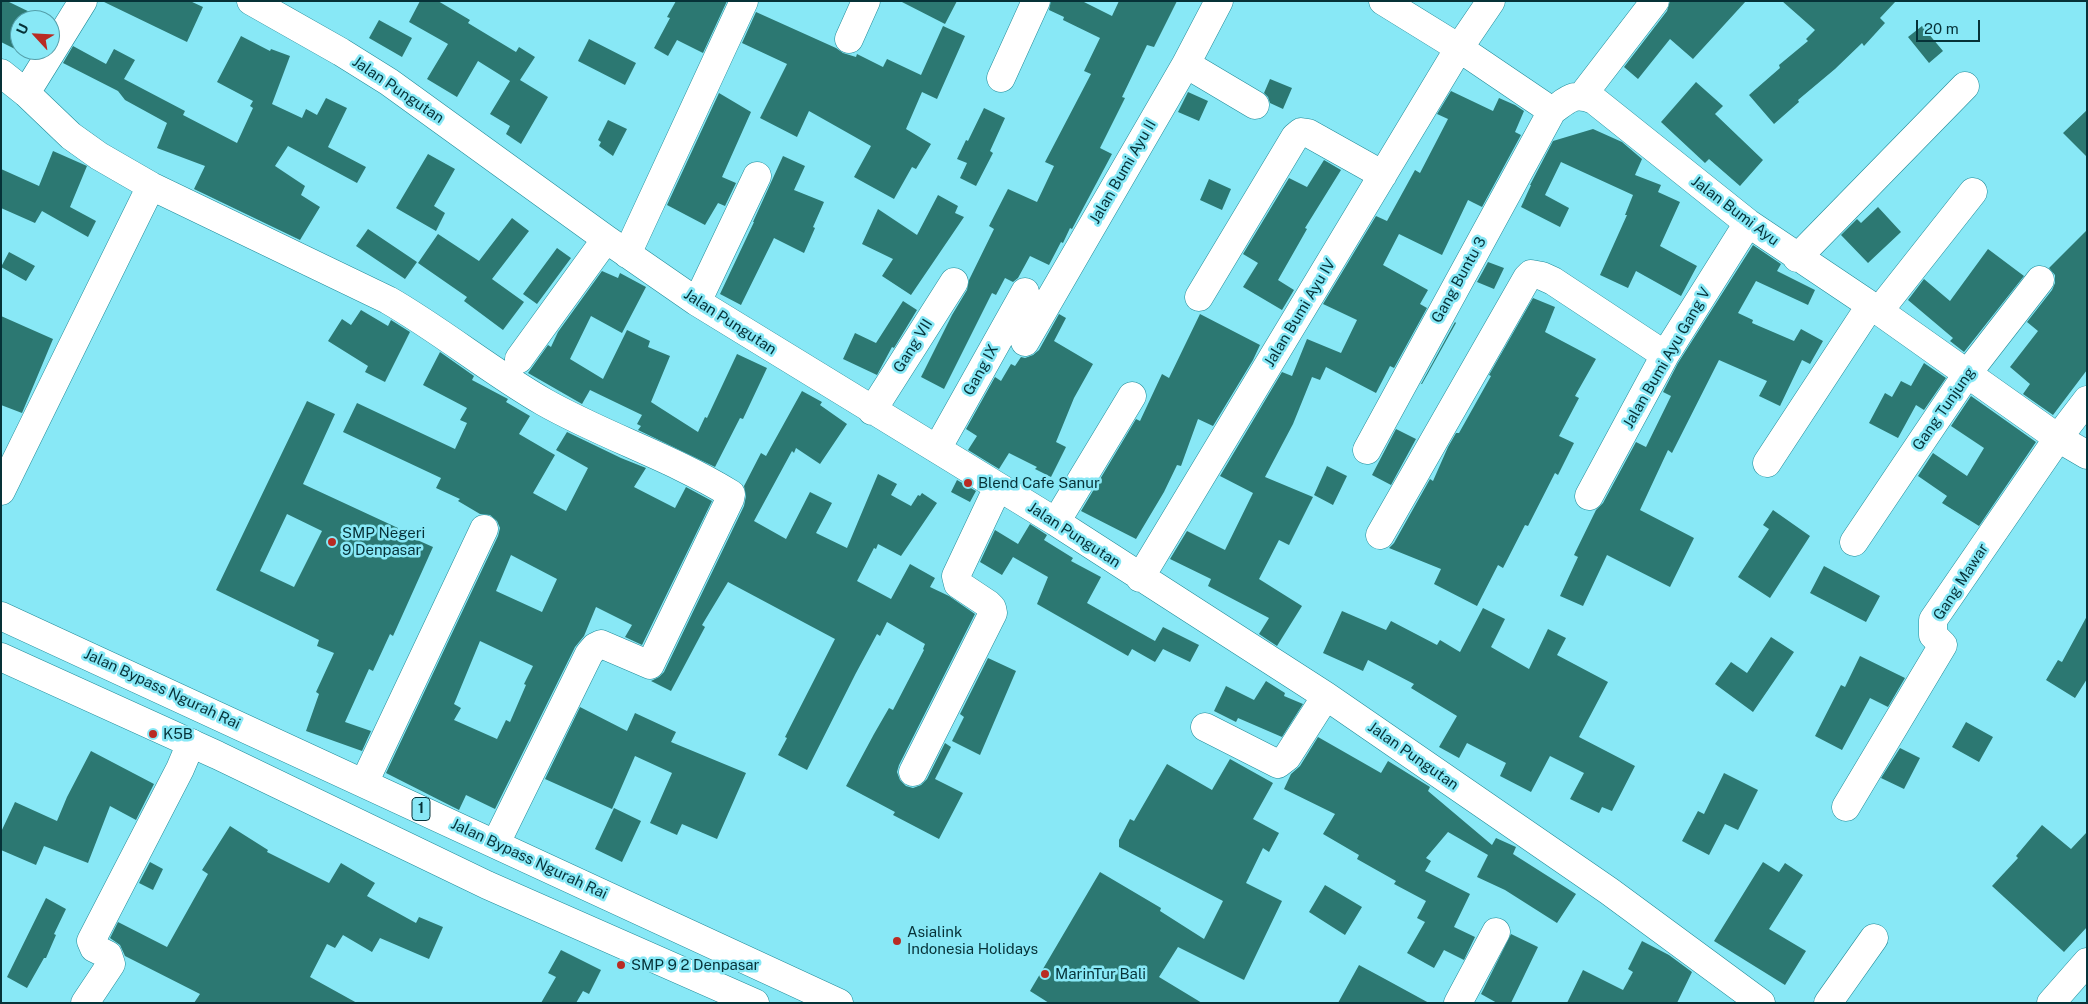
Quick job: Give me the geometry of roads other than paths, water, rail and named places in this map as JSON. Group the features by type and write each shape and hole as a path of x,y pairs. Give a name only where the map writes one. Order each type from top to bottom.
{"main road":[{"path":"26,93 83,1"},
{"name":"Jalan Pungutan","path":"251,1 341,52 389,82 616,247 697,302 1056,522 1140,578 1326,696 1609,891 1761,1003"},
{"path":"519,359 616,247 744,1"},
{"path":"849,39 866,1"},
{"path":"1001,78 1036,1"},
{"name":"Jalan Bumi Ayu II","path":"1025,342 1186,64 1219,1"},
{"path":"1383,1 1459,48 1552,111 1569,98 1582,96 1655,1"},
{"name":"Jalan Bumi Ayu IV","path":"1140,578 1459,48 1491,1"},
{"path":"1186,64 1255,105"},
{"path":"1,73 26,93 71,136 99,156 151,186 388,300 422,320 542,401 585,424 662,458 730,494 730,499 650,666 602,644 595,647 589,654 496,843"},
{"path":"1797,258 1965,86"},
{"name":"Jalan Bumi Ayu","path":"1582,96 1594,100 1748,223 1797,258 1874,309 2058,438 2087,455"},
{"name":"Gang Buntu 3","path":"1367,450 1552,111"},
{"path":"1199,297 1295,137 1301,132 1308,133 1383,175"},
{"path":"697,302 757,176"},
{"path":"1,491 151,186"},
{"path":"1767,463 1874,309 1973,192"},
{"name":"Jalan Bumi Ayu Gang V","path":"1589,496 1665,356 1748,223"},
{"path":"1380,536 1531,274 1542,276 1552,281 1665,356"},
{"name":"Gang Tunjung","path":"1854,542 1967,374 2040,280"},
{"name":"Gang VII","path":"872,411 954,282"},
{"name":"Gang IX","path":"937,449 1025,292"},
{"path":"1056,522 1132,396"},
{"path":"2058,438 2087,400"},
{"name":"Gang Mawar","path":"1846,807 1943,645 1933,635 1933,620 2058,438"},
{"path":"913,772 993,613 992,608 988,604 958,584 956,576 998,487"},
{"path":"364,783 484,529"},
{"name":"Jalan Bypass Ngurah Rai","path":"1,616 839,1003"},
{"path":"1,658 191,744 487,885 741,1000"},
{"path":"1205,727 1278,764 1287,757 1326,696"},
{"path":"84,1003 111,964 108,955 94,948 91,941 180,769 191,744"},
{"path":"1458,1003 1496,932"},
{"path":"1828,1003 1874,938"},
{"path":"2051,1003 2087,962"}],"place":[{"name":"Blend Cafe Sanur","path":"968,483"},
{"name":"SMP Negeri 9 Denpasar","path":"332,542"},
{"name":"K5B","path":"153,734"},
{"name":"Asialink Indonesia Holidays","path":"897,941"},
{"name":"SMP 9 2 Denpasar","path":"621,965"},
{"name":"MarinTur Bali","path":"1045,974"}]}
